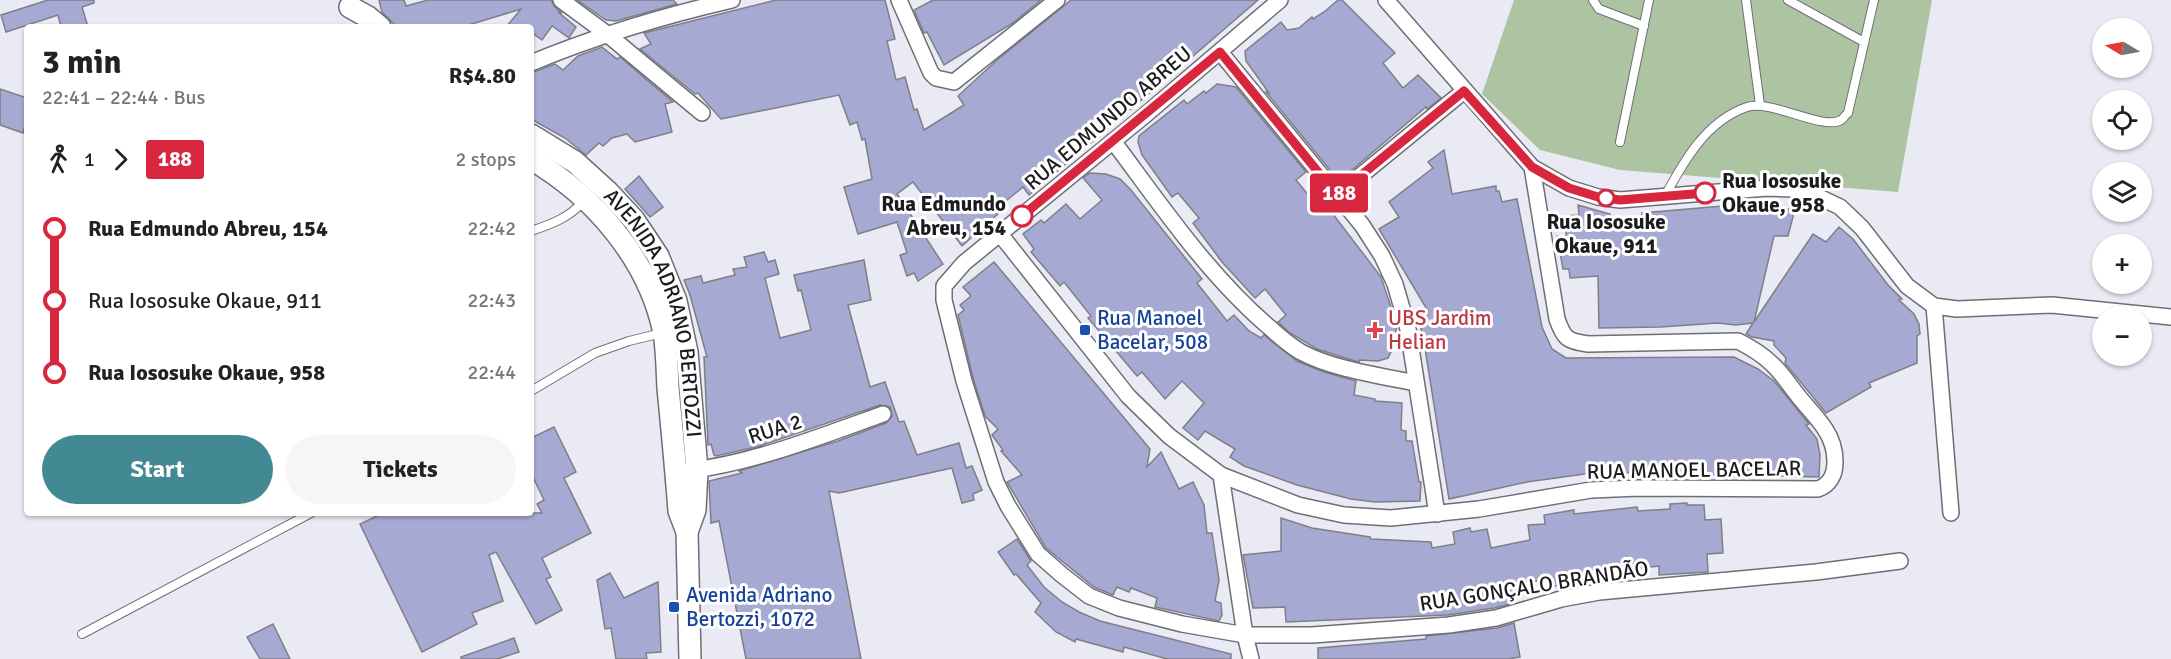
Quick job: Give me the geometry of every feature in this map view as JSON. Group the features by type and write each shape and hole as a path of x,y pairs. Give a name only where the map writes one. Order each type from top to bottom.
{"main road":[{"path":"346,4 358,24"},
{"path":"346,4 376,24"},
{"name":"AVENIDA ADRIANO BERTOZZI","path":"534,137 575,162 634,220 658,256 676,301 687,352 697,470 695,510 687,532"},
{"name":"AVENIDA ADRIANO BERTOZZI","path":"534,161 555,173 586,198 616,233 639,267 664,333 679,511 687,532 690,659"}],"street":[{"path":"561,0 607,34 702,113"},
{"path":"534,62 607,34 668,15 732,0"},
{"path":"899,0 931,73 936,78 954,82 1057,0"},
{"name":"RUA EDMUNDO ABREU","path":"1245,635 1182,624 1119,608 1089,596 1038,554 996,482 964,381 944,300 944,286 952,275 1000,234 1281,0"},
{"path":"1386,0 1532,167 1569,188 1598,197 1620,200 1767,188 1794,189 1817,196 1840,207 1862,228 1907,286 1935,306 1957,309 2052,305 2171,317"},
{"path":"1220,52 1362,225 1382,256 1395,284 1408,329 1437,514"},
{"path":"1337,195 1464,91"},
{"path":"1113,141 1225,284 1249,310 1285,341 1322,361 1416,383"},
{"name":"RUA MANOEL BACELAR","path":"1000,234 1128,396 1168,436 1221,475 1298,505 1344,515 1391,518 1437,514 1591,490 1818,489 1827,486 1832,480 1835,465 1833,449 1826,430 1773,364 1751,347 1738,341 1588,344 1572,342 1563,335 1557,319 1532,167"},
{"path":"1935,306 1951,513"},
{"name":"RUA 2","path":"676,473 738,463 883,414"},
{"path":"1221,475 1245,635 1251,659"},
{"name":"RUA GONÇALO BRANDÃO","path":"1245,635 1312,635 1449,626 1496,618 1561,599 1599,592 1816,572 1900,561"}],"lane":[{"path":"1593,0 1599,9 1644,26"},
{"path":"1620,142 1649,0"},
{"path":"1746,0 1760,105"},
{"path":"1788,0 1864,42"},
{"path":"1665,196 1680,168 1699,141 1718,124 1748,107 1760,105 1823,121 1841,120 1848,113 1874,0"},
{"path":"534,230 572,214 586,198"},
{"path":"534,389 595,353 629,341 664,333"},
{"path":"82,634 304,516"}],"green space":[{"path":"1514,0 1932,0 1898,192 1620,170 1540,150 1482,94"}],"building":[{"path":"48,0 94,0 94,3 82,7 87,24 60,24 58,15 24,24 24,26 6,32 1,15"},
{"path":"379,0 404,0 406,6 428,0 551,0 562,13 558,12 576,27 569,38 552,26 542,40 534,34 534,24 508,24 521,9 472,24 394,24 382,12"},
{"path":"577,0 673,0 677,4 616,21 606,20"},
{"path":"776,0 885,0 895,39 887,41 896,80 905,77 914,110 917,109 924,130 964,105 958,96 997,60 1071,0 1258,0 1178,69 1175,66 1149,88 1152,91 1029,195 1023,187 995,210 998,214 962,246 913,182 897,194 943,264 918,281 914,273 907,276 900,255 907,253 897,222 858,234 844,187 872,179 865,139 862,140 857,122 850,125 839,95 721,119 698,93 695,94 640,49 651,44 644,33"},
{"path":"933,0 1041,0 1013,23 944,65 927,32 924,33 914,10"},
{"path":"1338,0 1342,0 1395,53 1383,63 1403,88 1418,75 1441,98 1427,109 1426,107 1339,181 1266,92 1269,93 1246,61 1245,51 1281,22 1287,30 1299,28"},
{"path":"602,47 617,59 620,57 673,102 665,104 672,132 635,142 627,134 612,138 603,146 599,143 586,155 565,138 534,121 534,72 555,64 563,70 578,56"},
{"path":"1217,84 1236,87 1306,172 1296,180 1314,202 1320,197 1381,277 1397,325 1394,346 1388,358 1378,361 1360,360 1359,362 1317,349 1290,333 1278,322 1286,315 1265,289 1255,298 1222,262 1193,223 1199,218 1178,193 1172,197 1142,155 1138,142 1139,136 1184,100 1187,104"},
{"path":"0,89 24,97 23,133 0,125"},
{"path":"1444,150 1452,194 1496,186 1502,202 1517,199 1542,327 1552,349 1566,358 1734,357 1758,369 1774,381 1809,424 1806,425 1817,439 1820,455 1819,477 1599,472 1527,482 1449,499 1423,336 1418,318 1428,311 1379,229 1399,217 1389,202 1433,168 1428,162"},
{"path":"1090,173 1106,174 1120,179 1131,190 1202,279 1197,283 1227,321 1234,315 1249,331 1261,338 1264,335 1297,361 1356,381 1354,395 1375,399 1375,401 1402,403 1401,430 1406,431 1406,441 1412,441 1419,482 1421,482 1420,501 1375,502 1351,499 1297,485 1244,466 1230,457 1235,449 1205,431 1198,440 1183,428 1204,403 1182,381 1165,399 1142,372 1137,376 1088,318 1091,316 1064,282 1060,286 1031,252 1034,249 1023,234 1041,220 1044,223 1066,204 1080,219 1102,200 1083,178"},
{"path":"639,176 663,207 650,217 625,189"},
{"path":"1746,204 1747,211 1795,209 1788,236 1774,236 1754,322 1813,234 1826,242 1839,227 1853,239 1888,285 1902,299 1899,300 1914,314 1919,324 1920,334 1917,336 1917,363 1869,383 1871,387 1826,413 1785,363 1786,358 1774,345 1774,341 1746,334 1753,323 1599,328 1598,276 1570,278 1569,269 1563,269 1557,236 1566,237 1566,216 1579,215 1578,205 1610,214 1611,225 1643,222 1642,213"},
{"path":"764,252 768,262 775,260 779,274 765,278 780,338 811,330 801,290 798,291 794,275 864,260 871,300 848,305 870,387 885,382 899,422 904,421 917,455 959,443 966,468 972,466 982,490 973,494 974,500 962,503 952,468 839,493 829,491 861,659 746,659 719,521 711,523 709,481 742,473 739,471 838,441 886,423 892,416 890,407 880,405 760,446 714,455 711,444 708,445 704,357 707,357 684,280 701,276 703,283 735,275 733,269 747,267 744,257"},
{"path":"994,262 1150,449 1147,467 1161,452 1179,489 1193,482 1204,505 1207,533 1212,533 1219,580 1215,601 1221,603 1222,615 1219,621 1155,607 1157,598 1131,588 1129,592 1117,587 1113,595 1094,587 1046,548 1007,482 1022,475 1001,451 1003,450 992,435 998,429 985,416 958,315 964,310 960,305 971,296 963,287"},
{"path":"554,427 576,472 564,478 591,533 542,558 551,577 546,579 562,610 536,624 496,552 489,555 503,601 472,613 477,624 422,652 360,524 377,516 534,516 534,513 542,513 537,504 544,500 534,479 534,437"},
{"path":"1687,503 1687,505 1704,505 1705,520 1721,519 1723,553 1707,554 1708,572 1659,575 1659,566 1596,573 1597,578 1577,580 1551,587 1550,580 1514,583 1517,598 1510,600 1510,604 1448,615 1286,622 1285,607 1253,608 1243,555 1281,551 1281,518 1312,528 1371,539 1431,542 1432,548 1455,544 1453,532 1470,528 1471,532 1487,529 1491,548 1530,540 1528,525 1545,524 1544,515 1574,510 1574,514 1637,507 1638,511 1670,509 1670,504"},
{"path":"1017,539 1031,561 1027,565 1044,587 1079,612 1100,621 1231,654 1231,659 1167,659 1124,647 1123,652 1076,639 1075,642 1056,632 1035,612 1041,603 1016,574 1014,575 998,552"},
{"path":"610,573 624,598 658,582 661,652 646,653 647,659 616,659 611,628 605,629 597,580"},
{"path":"1514,623 1520,657 1509,659 1318,659 1318,648 1426,639 1426,636 1497,628"},
{"path":"273,624 290,659 260,659 247,637"},
{"path":"514,638 519,652 497,659 461,659 461,657"}],"bus line":[{"name":"188","path":"1022,216 1220,52 1337,195 1464,91 1532,167 1569,188 1598,197 1620,200 1705,193"}],"place":[{"name":"Rua Iososuke Okaue, 958","path":"1705,193"},
{"name":"Rua Iososuke Okaue, 911","path":"1606,198"},
{"name":"Rua Edmundo Abreu, 154","path":"1022,216"},
{"name":"Rua Manoel Bacelar, 508","path":"1085,330"},
{"name":"UBS Jardim Helian","path":"1375,330"},
{"name":"Avenida Adriano Bertozzi, 1072","path":"674,607"}]}
